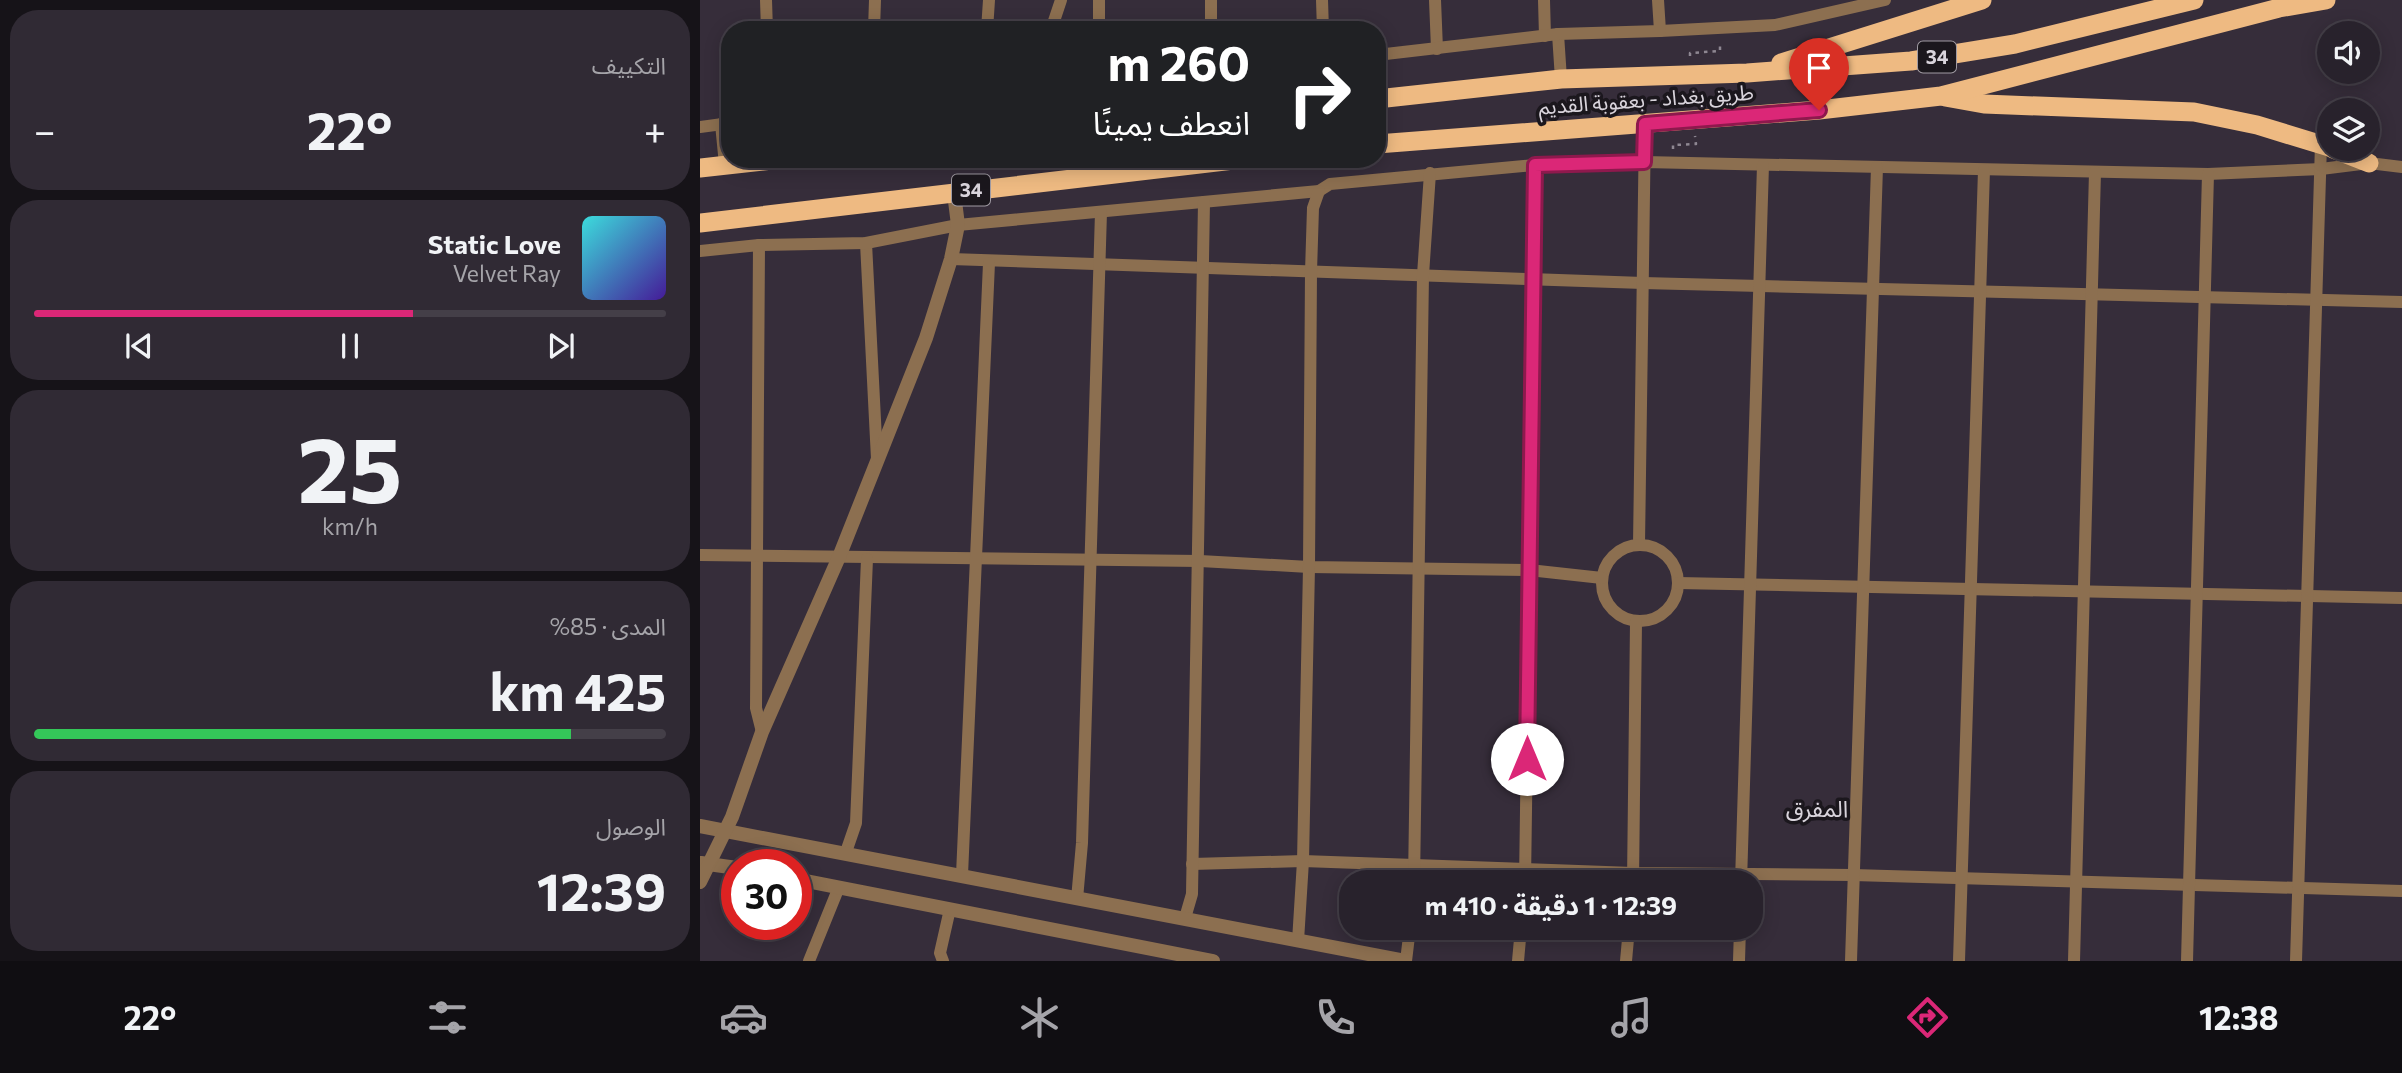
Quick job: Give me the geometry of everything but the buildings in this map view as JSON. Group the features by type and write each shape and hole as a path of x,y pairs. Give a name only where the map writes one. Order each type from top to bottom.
{"highway":[{"path":"1747,73 1982,0"},
{"name":"طريق بغداد - بعقوبة القديم","path":"1386,98 1561,79 1747,73 1911,61 2015,44 2194,0"},
{"name":"طريق بغداد - بعقوبة القديم","path":"1386,143 1645,124 1941,96 2130,46 2326,0"},
{"path":"1941,96 1984,104 2194,112 2257,125 2317,144"},
{"path":"2364,161 2369,163"},
{"path":"700,168 721,165"},
{"name":"34","path":"700,223 954,193 1112,168"}],"street":[{"path":"766,0 767,21"},
{"path":"874,21 875,0"},
{"path":"988,21 989,0"},
{"path":"1054,21 1061,0"},
{"path":"1099,0 1099,21"},
{"path":"1211,0 1211,21"},
{"path":"1322,0 1323,21"},
{"path":"1435,0 1437,49"},
{"path":"1544,0 1561,79"},
{"path":"1658,0 1660,31"},
{"path":"1386,54 1551,35 1775,24 1885,0"},
{"path":"700,127 721,124"},
{"path":"1639,544 1645,124"},
{"path":"2296,961 2320,169 2323,161"},
{"path":"700,251 760,245 866,243 958,225 1319,191 1330,184 1535,165 1644,162 2208,174 2320,169 2369,163 2402,167"},
{"path":"1527,870 1535,165"},
{"path":"1742,870 1763,165"},
{"path":"1851,961 1877,167"},
{"path":"1959,961 1984,170"},
{"path":"2074,961 2095,172"},
{"path":"1415,870 1423,275 1430,173"},
{"path":"2187,961 2208,174"},
{"path":"1298,941 1303,861 1309,567 1311,272 1313,208 1319,191"},
{"path":"700,882 704,864 726,831 762,732 839,557 926,338 951,260 958,225 954,193"},
{"path":"1185,918 1192,894 1200,561 1204,202"},
{"path":"1077,899 1082,843 1101,212"},
{"path":"866,243 877,459"},
{"path":"760,245 756,708 762,732"},
{"path":"951,260 1643,283 2402,302"},
{"path":"962,875 978,561 989,263"},
{"path":"1639,544 1649,545 1667,555 1677,572 1678,583 1677,593 1666,611 1657,618 1636,622 1614,612 1602,590 1602,578 1604,567 1618,551 1639,544"},
{"path":"700,555 978,561 1200,561 1309,567 1529,570 1602,578"},
{"path":"846,852 856,823 867,559"},
{"path":"1678,583 2402,598"},
{"path":"1633,870 1636,622"},
{"path":"700,826 1406,961 1409,940"},
{"path":"1192,864 1303,861 1559,870"},
{"path":"1763,877 1853,875 2402,891"},
{"path":"812,882 1166,956 1213,961"},
{"path":"809,961 839,887"},
{"path":"943,961 940,953 950,909"},
{"path":"1518,961 1520,940"},
{"path":"1626,961 1628,940"},
{"path":"1739,961 1740,940"}],"path":[{"path":"1691,66 1690,53 1720,51"},
{"path":"1673,145 1696,144 1695,131"}],"district":[{"name":"المفرق","path":"1817,809"}],"route":[{"path":"1527,759 1535,165 1644,162 1645,124 1819,110"}]}
